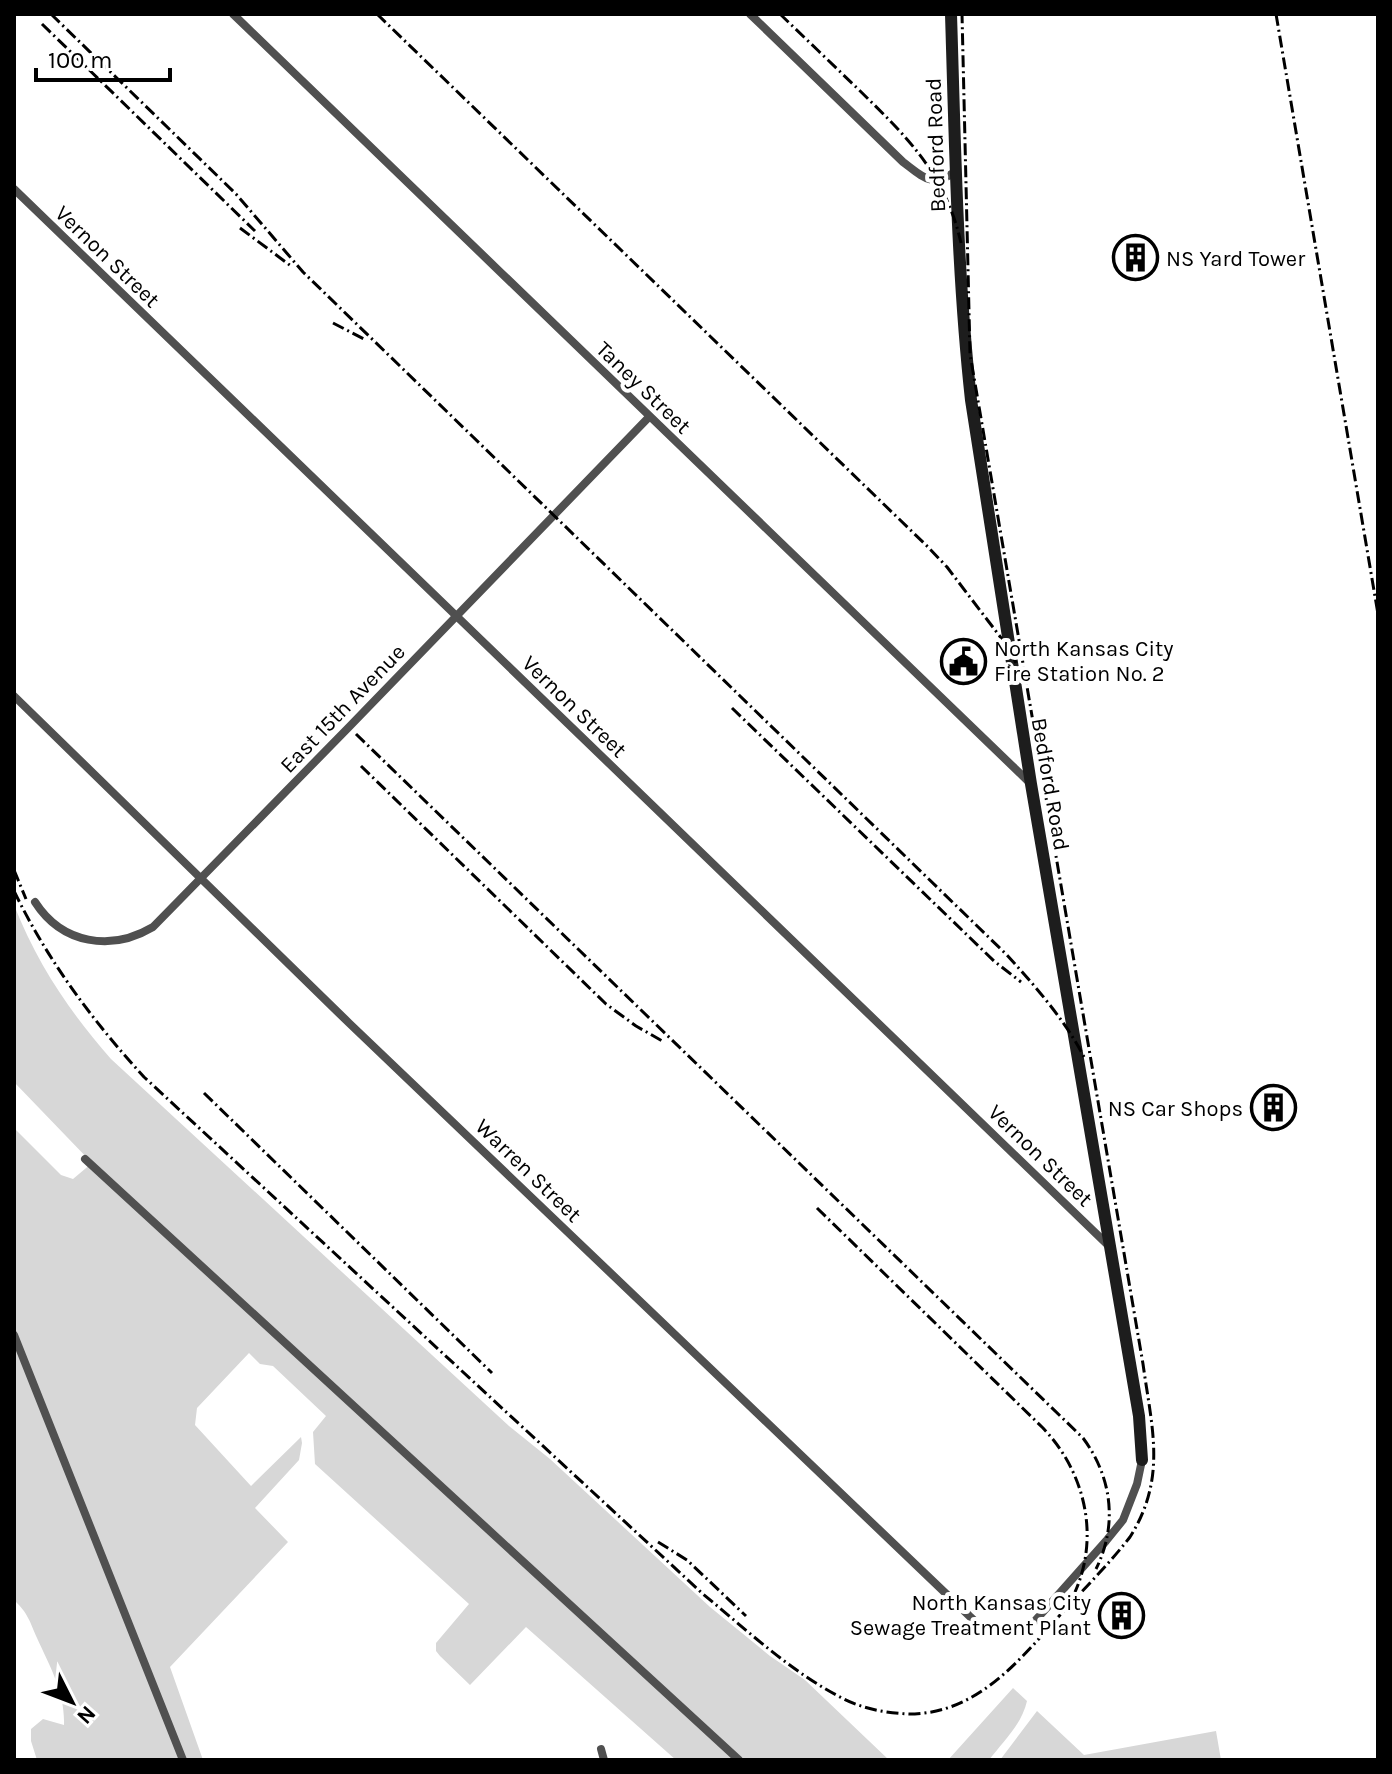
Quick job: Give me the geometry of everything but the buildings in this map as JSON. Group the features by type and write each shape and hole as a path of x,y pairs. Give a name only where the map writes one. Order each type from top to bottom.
{"street":[{"name":"Taney Street","path":"233,14 1031,784"},
{"path":"750,14 919,175 941,181 956,171"},
{"name":"Bedford Road","path":"951,14 962,314 971,400 1031,784 1139,1416 1142,1460"},
{"name":"Vernon Street","path":"14,189 1111,1247"},
{"name":"East 15th Avenue","path":"35,902 57,926 80,937 107,942 141,934 153,927 649,417"},
{"name":"Warren Street","path":"14,696 356,1029 983,1629 1008,1632 1034,1622 1123,1520 1142,1460"},
{"path":"85,1159 739,1760"},
{"path":"14,1335 183,1760"},
{"path":"601,1749 604,1760"}],"shaded area":[{"path":"14,905 33,948 56,986 111,1059 509,1426 550,1459 710,1607 805,1680 889,1760 676,1760 526,1627 470,1685 436,1651 436,1643 469,1604 315,1464 313,1432 326,1416 273,1366 260,1364 249,1353 197,1408 195,1425 251,1486 301,1437 302,1443 299,1460 255,1508 288,1542 170,1667 203,1760 37,1760 31,1729 43,1719 64,1725 64,1713 52,1670 28,1618 14,1600 14,1128 61,1175 73,1179 92,1163 14,1082"},
{"path":"1013,1688 1027,1701 1025,1709 989,1760 948,1760"},
{"path":"1037,1711 1084,1755 1216,1731 1221,1760 1000,1760"}],"railway":[{"path":"51,14 236,194 303,272 1007,955 1059,1017 1084,1057"},
{"path":"377,14 928,547 1008,647 1016,663"},
{"path":"780,14 891,122 921,156 945,195 961,243"},
{"path":"14,891 41,942 72,989 144,1077 703,1594 771,1651 825,1689 867,1708 884,1711 909,1714 933,1712 956,1705 995,1682 1130,1537 1149,1494 1154,1453 1143,1364 970,354 962,14"},
{"path":"1276,14 1378,614"},
{"path":"42,24 255,231"},
{"path":"240,228 291,266"},
{"path":"333,323 366,340"},
{"path":"732,708 994,961 1021,982"},
{"path":"356,734 1083,1438 1100,1469 1109,1502 1107,1535 1096,1569"},
{"path":"361,766 606,1004 664,1042"},
{"path":"14,870 26,899"},
{"path":"204,1093 492,1373"},
{"path":"817,1208 1057,1445 1078,1484 1087,1527 1083,1571 1075,1592"},
{"path":"658,1542 687,1560 746,1616"}],"place":[{"name":"NS Yard Tower","path":"1135,258"},
{"name":"North Kansas City Fire Station No. 2","path":"963,661"},
{"name":"NS Car Shops","path":"1274,1108"},
{"name":"North Kansas City Sewage Treatment Plant","path":"1122,1615"}]}
